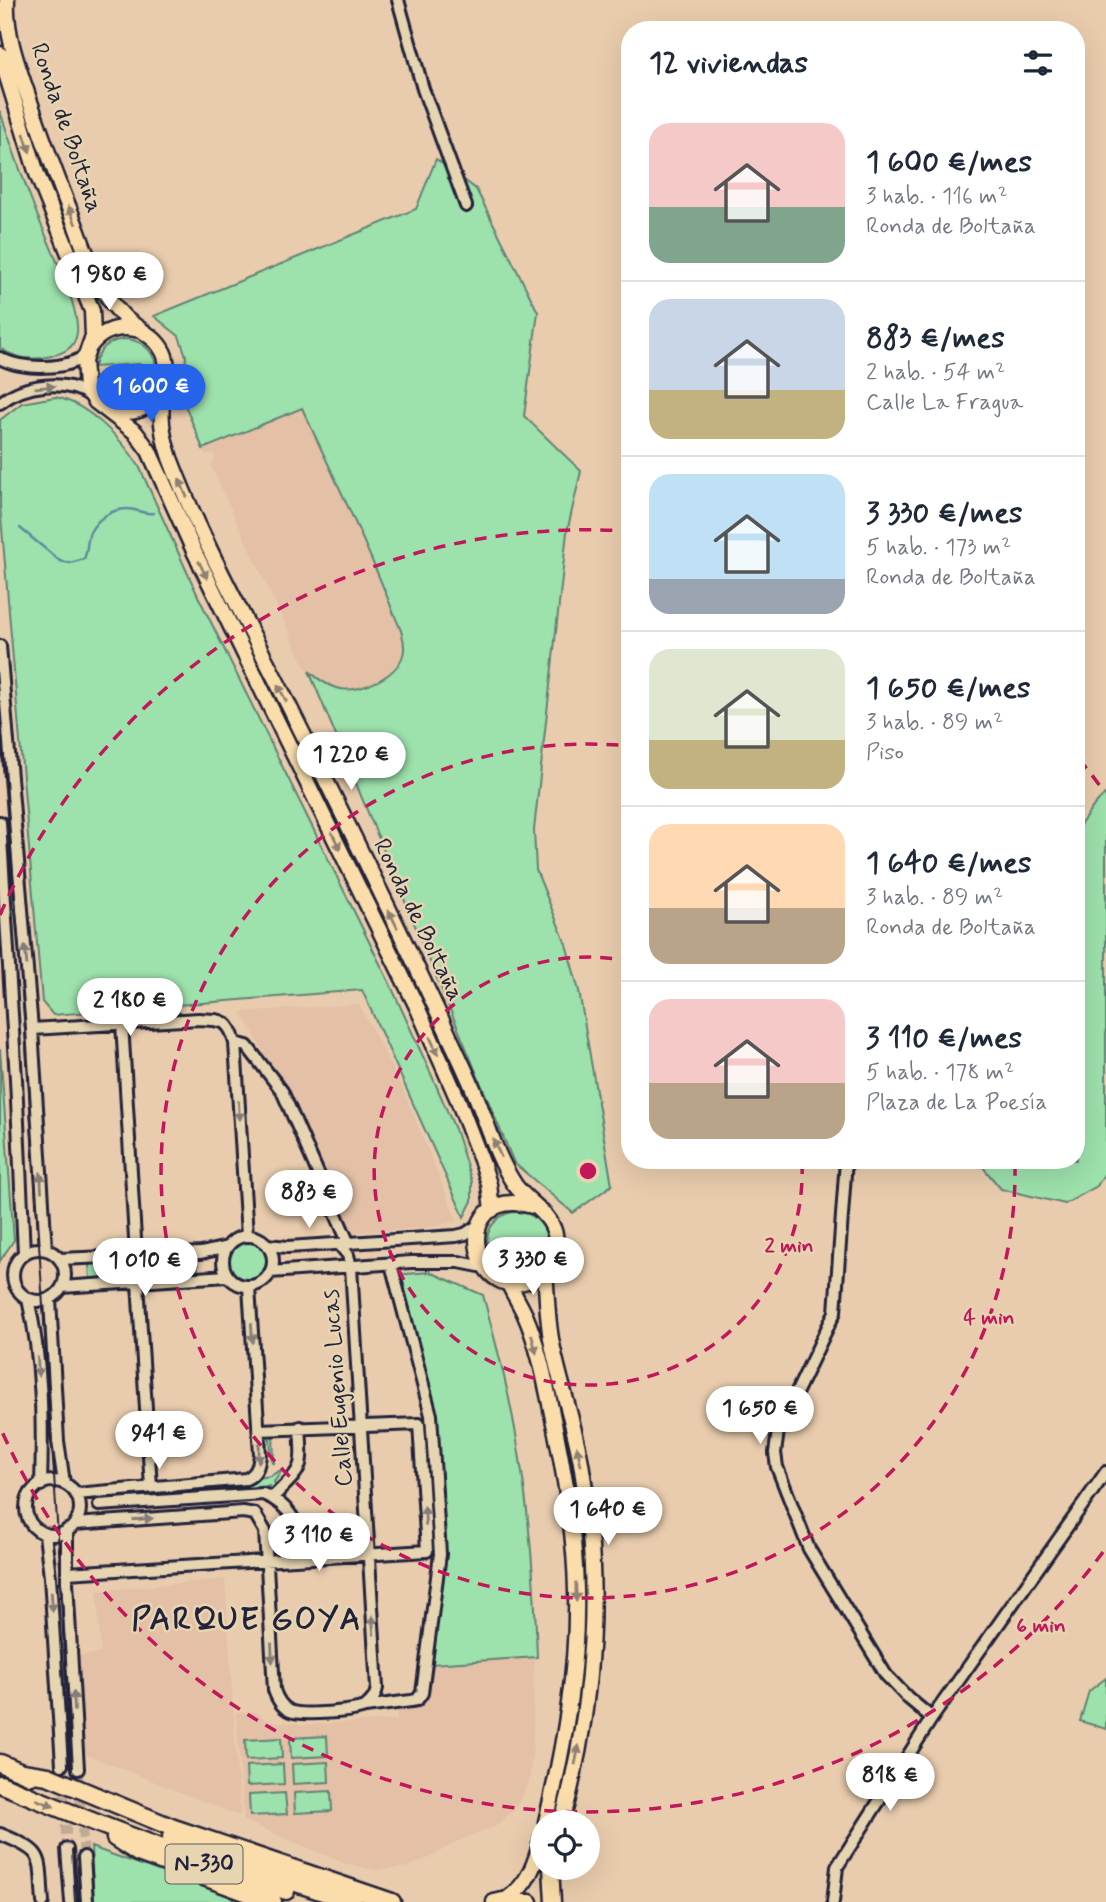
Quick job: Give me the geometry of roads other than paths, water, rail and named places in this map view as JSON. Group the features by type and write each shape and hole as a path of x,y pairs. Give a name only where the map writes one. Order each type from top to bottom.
{"highway":[{"name":"N-330","path":"0,1763 221,1858 353,1902"},
{"path":"22,1772 47,1776 171,1827 392,1902"},
{"name":"N-330","path":"0,1784 212,1867 320,1902"},
{"path":"89,1821 138,1853 273,1902"}],"main road":[{"name":"Ronda de Boltaña","path":"7,0 8,23 22,78 45,147 97,278 123,316 156,340 163,351 167,365 162,424 167,449 177,474 237,603 412,956 505,1167 514,1184 533,1206 549,1219 556,1240 555,1251 545,1270 552,1346 581,1462 590,1533 593,1619 587,1697 565,1810"},
{"name":"Ronda de Boltaña","path":"0,54 37,174 90,304 93,330 87,350 84,382 92,397 135,432 149,451 194,551 418,1009 483,1165 489,1184 492,1210"},
{"path":"87,350 99,336 117,328 145,332"},
{"path":"107,409 119,413 140,410 157,399 166,380"},
{"path":"533,1206 512,1202 492,1210 480,1225 476,1247 484,1267 499,1279 522,1282 545,1270"},
{"path":"508,1282 530,1330 552,1412 568,1496 574,1553 576,1633 569,1702 549,1810"},
{"path":"500,1901 520,1889 530,1875"},
{"path":"552,1880 553,1902"},
{"path":"500,1901 530,1902"}],"street":[{"path":"398,0 423,89 466,206"},
{"path":"0,358 11,364 35,366 74,363 87,350"},
{"path":"0,403 20,391 54,386 76,389 92,397"},
{"path":"0,646 32,1029 46,1250"},
{"path":"0,822 16,1079 23,1253"},
{"name":"Calle Eugenio Lucas","path":"122,1023 221,1020 229,1026 235,1042 247,1046 282,1091 348,1255 351,1267 377,1688 373,1699 365,1707"},
{"path":"32,1029 122,1023 136,1255"},
{"path":"235,1042 247,1236"},
{"path":"845,1169 835,1312 778,1431 776,1460 809,1549 886,1675 932,1718"},
{"path":"267,1245 282,1247 456,1236 480,1225"},
{"path":"247,1236 260,1238 267,1245 273,1259 271,1272 263,1282 249,1287 236,1284 227,1276 222,1260 227,1247 234,1240 247,1236"},
{"path":"60,1259 65,1273 62,1287 50,1300 36,1301 18,1292 12,1276 15,1262 23,1253 34,1249 46,1250 60,1259 201,1252 227,1247"},
{"path":"271,1272 452,1262 484,1267"},
{"path":"45,1534 71,1527 243,1512 255,1514 265,1531 274,1690 280,1703 288,1710 298,1713 358,1710 417,1700 422,1693 440,1554 431,1415 391,1264"},
{"path":"0,1277 12,1276"},
{"path":"62,1287 227,1276"},
{"path":"138,1283 151,1487"},
{"path":"76,1494 246,1479 253,1475 260,1462 249,1287"},
{"path":"29,1299 36,1342 42,1443 41,1485"},
{"path":"50,1300 58,1441 64,1483"},
{"path":"67,1573 427,1551 419,1424 259,1430"},
{"path":"272,1498 300,1468 300,1427"},
{"path":"834,1902 837,1867 932,1718 1106,1472"},
{"path":"62,1765 45,1534 31,1523 26,1509 32,1493 41,1485 54,1481 64,1483 76,1494 80,1511 71,1527 67,1573 78,1769"},
{"path":"99,1505 263,1494 272,1498 295,1518 304,1541 306,1558"},
{"path":"0,1834 27,1845 36,1852 40,1863 43,1902"},
{"path":"67,1849 71,1902"},
{"path":"83,1857 87,1902"}],"waterway":[{"path":"20,528 60,561 70,563 84,559 90,532 106,515 127,509 154,513"}],"tunnel":[{"path":"62,1765 67,1849"},
{"path":"78,1769 84,1857"}],"tram line":[{"path":"0,702 25,1029 73,1767"},
{"path":"72,1850 75,1902"}],"district":[{"name":"PARQUE GOYA","path":"247,1620"}]}
